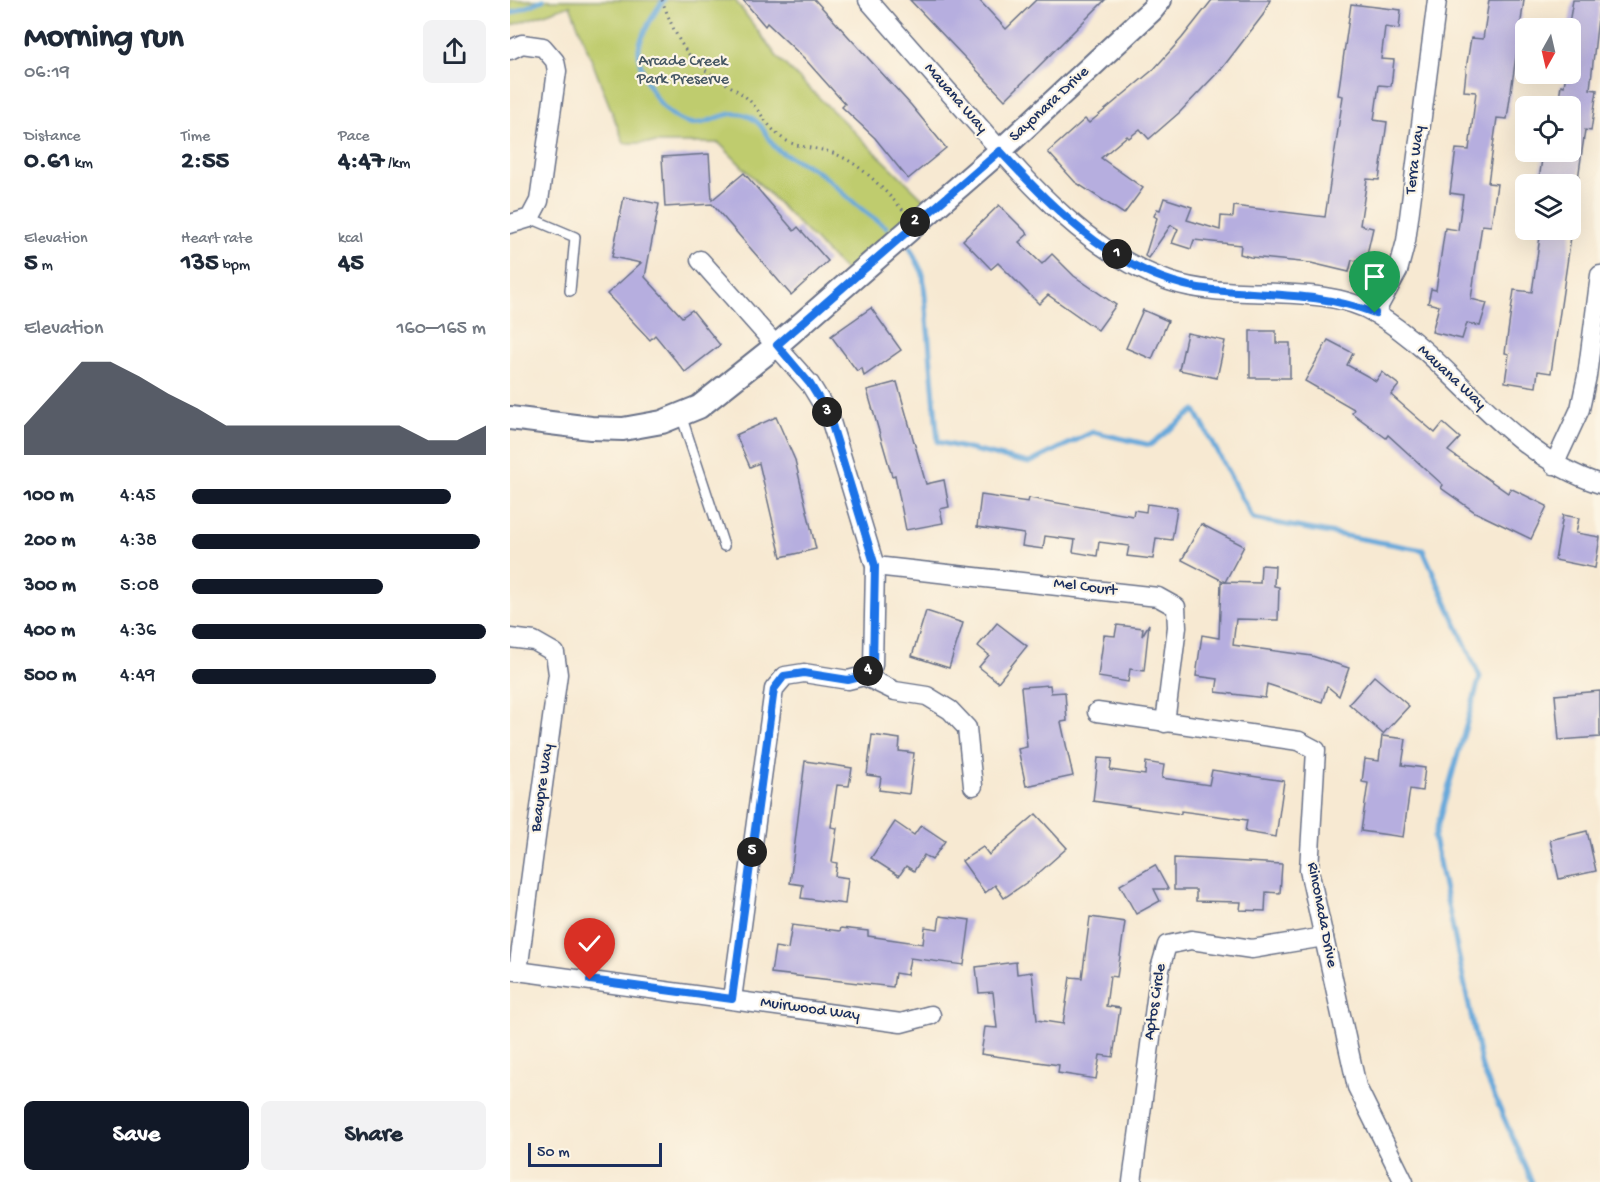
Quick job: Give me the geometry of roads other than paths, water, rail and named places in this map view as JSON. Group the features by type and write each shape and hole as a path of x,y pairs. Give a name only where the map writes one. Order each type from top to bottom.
{"street":[{"name":"Mauana Way","path":"868,0 1048,203 1095,241 1135,266 1170,281 1211,290 1309,296 1343,301 1375,313 1413,342 1510,433 1554,465 1600,484"},
{"name":"Sayonara Drive","path":"510,418 591,428 623,429 662,422 699,407 724,390 777,345 915,222 1000,151 1160,0"},
{"name":"Terra Way","path":"1375,313 1398,271 1406,241 1437,0"},
{"path":"510,50 533,43 549,51 555,61 557,71 539,201 530,218 510,224"},
{"path":"700,260 810,384 829,415 875,566 873,665 864,676 848,680 804,673 784,676 774,689 732,999"},
{"path":"1554,465 1580,409 1587,376 1600,275"},
{"name":"Mel Court","path":"875,566 1158,597 1176,607 1177,627 1165,723"},
{"name":"Beaupre Way","path":"510,638 534,641 555,653 558,674 514,970"},
{"path":"864,676 895,691 927,696 950,710 967,729 973,786"},
{"name":"Rinconada Drive","path":"1097,712 1299,741 1316,750 1309,870 1357,1087 1404,1182"},
{"name":"Aptos Circle","path":"1132,1182 1160,969 1167,945 1191,940 1252,949 1324,937"},
{"name":"Muirwood Way","path":"514,970 901,1023 931,1015"}],"lane":[{"path":"530,218 575,237 570,291"},
{"path":"681,415 724,546"}],"waterway":[{"path":"510,14 543,0"},
{"path":"664,0 649,23 639,48 642,70 653,93 661,103 679,119 689,123 705,122 734,113 750,117 759,124 779,151 811,167 886,227"},
{"path":"910,248 923,274 938,442 1029,463 1093,432 1150,445 1195,410 1253,519 1423,550 1480,677 1434,838 1482,1068 1532,1182"}],"park label":[{"name":"Arcade Creek Park Preserve","path":"683,71"}]}
